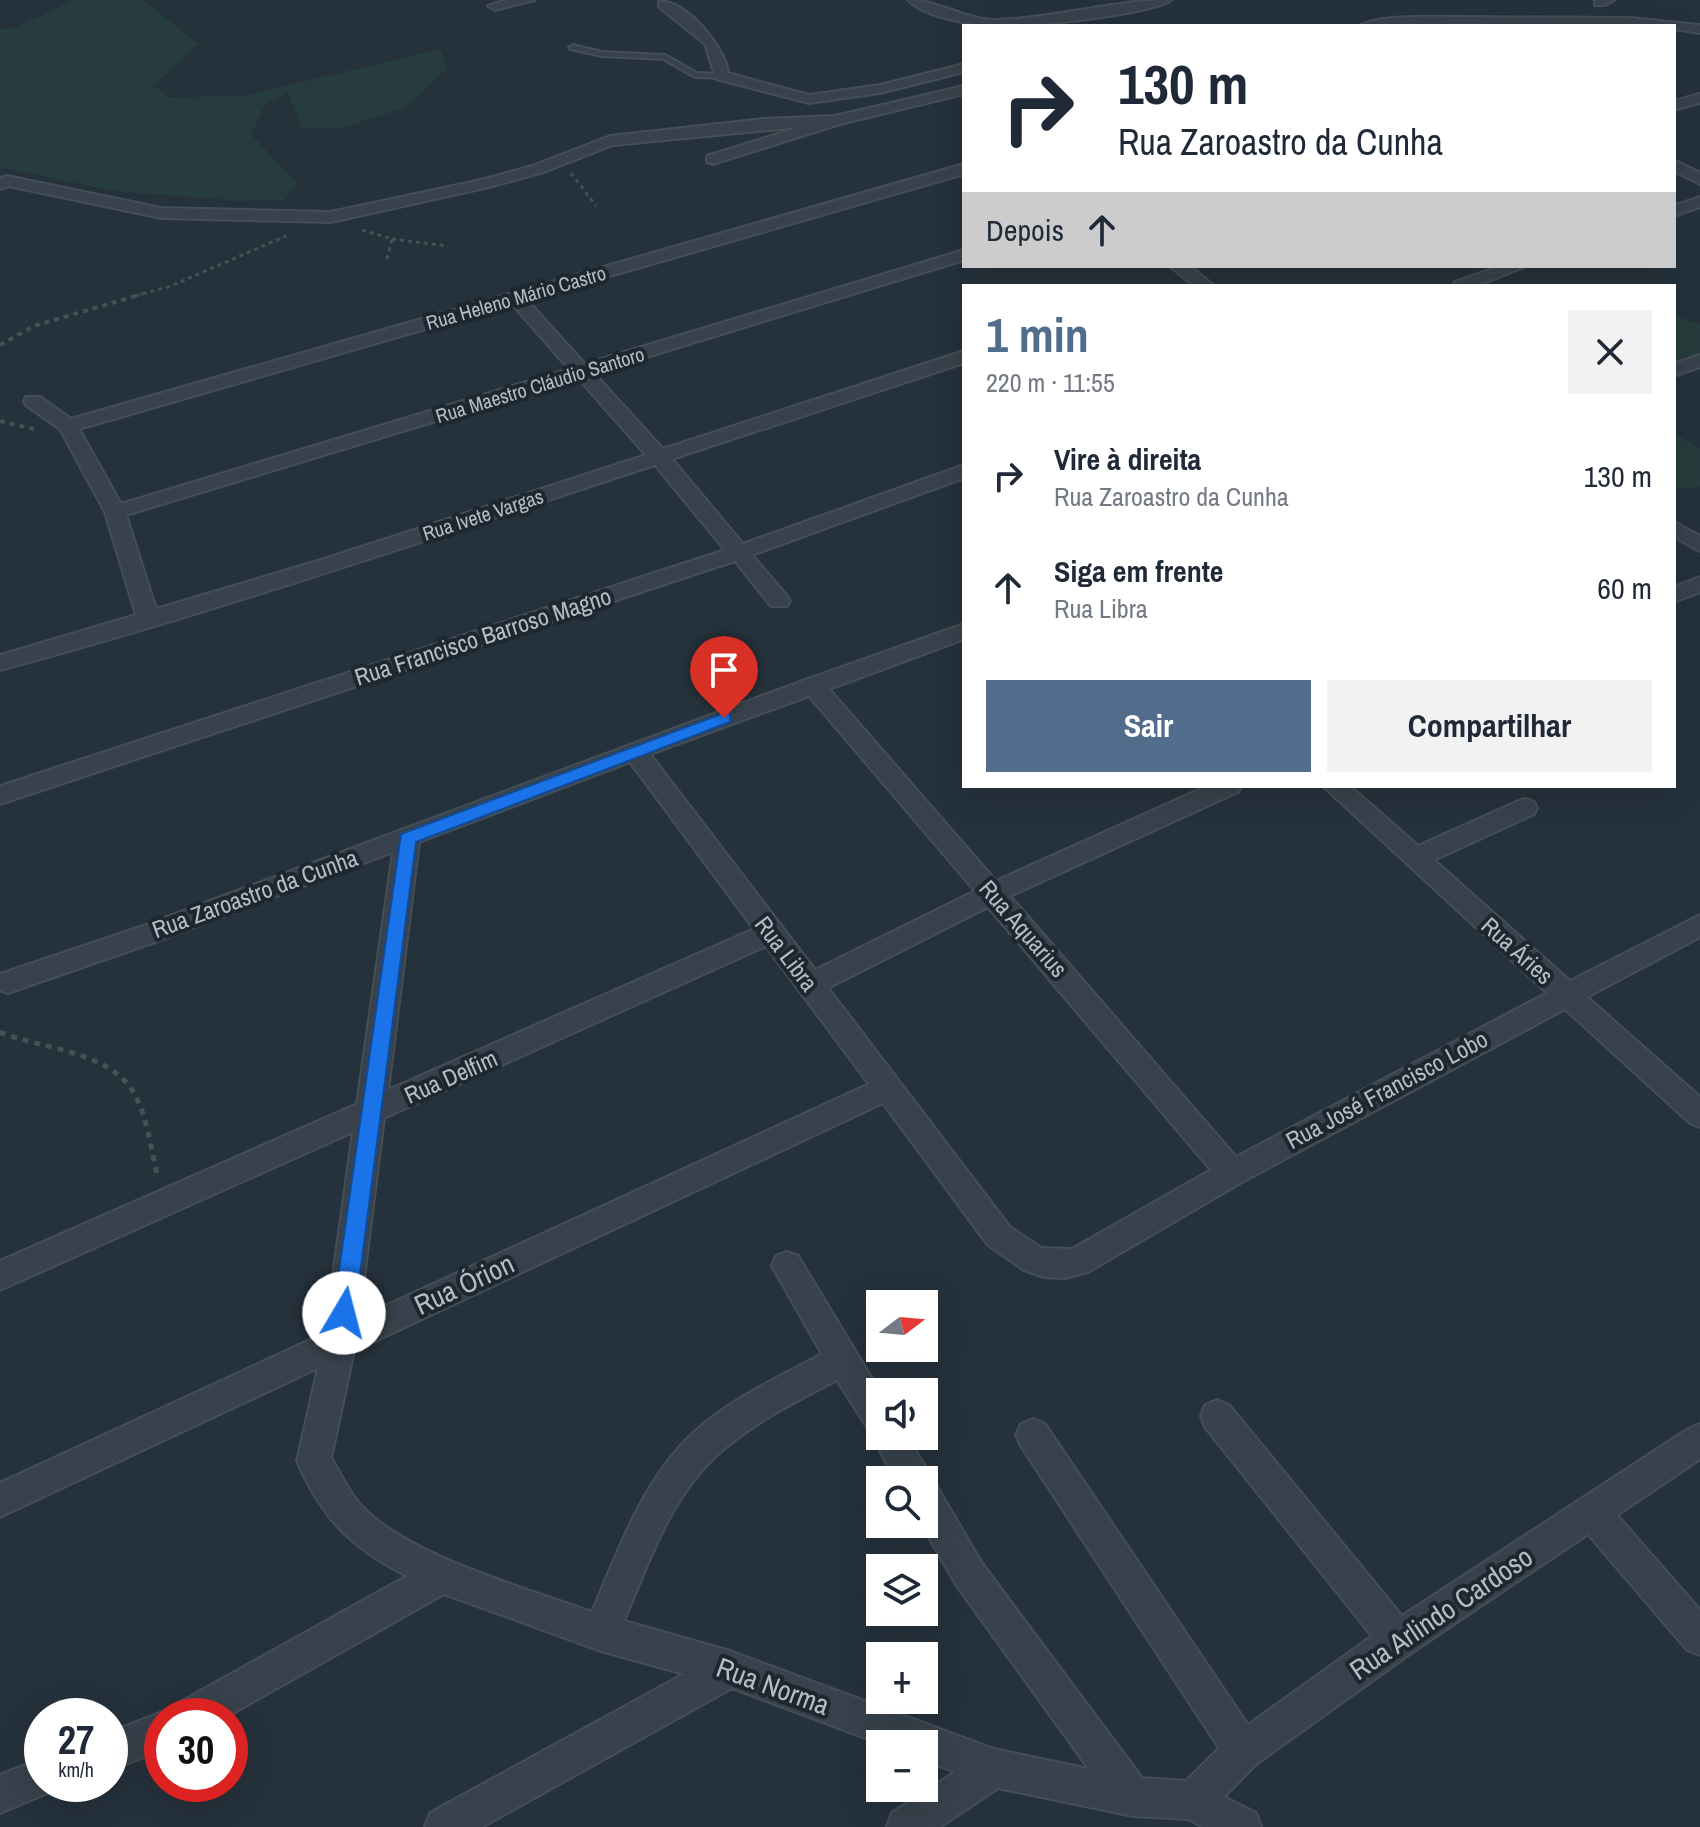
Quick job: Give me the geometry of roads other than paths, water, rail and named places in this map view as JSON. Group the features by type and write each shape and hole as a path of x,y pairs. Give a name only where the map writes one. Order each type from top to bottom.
{"street":[{"path":"495,6 528,0"},
{"path":"915,0 923,6 996,24"},
{"path":"1008,24 1105,12 1164,0"},
{"path":"1602,1 1612,22"},
{"path":"664,4 716,47 721,76 785,95 809,99 880,89 962,68"},
{"path":"1411,24 1667,24"},
{"path":"1676,25 1700,29"},
{"path":"713,159 835,121 962,90"},
{"path":"1676,105 1700,98"},
{"path":"2,181 161,213 331,217 483,184 620,139 763,124 835,121"},
{"path":"1676,166 1700,179"},
{"name":"Rua Heleno Mário Castro","path":"68,426 962,170"},
{"path":"1676,210 1700,202"},
{"name":"Rua Maestro Cláudio Santoro","path":"115,512 962,256"},
{"path":"1182,268 1201,283"},
{"path":"1467,284 1511,268"},
{"path":"516,298 660,458 779,601"},
{"name":"Rua Ivete Vargas","path":"0,663 149,621 962,358"},
{"path":"1676,369 1700,361"},
{"path":"33,401 68,426 115,512 149,621"},
{"name":"Rua Francisco Barroso Magno","path":"0,795 738,553 962,472"},
{"path":"1676,529 1700,545"},
{"path":"1676,594 1700,584"},
{"path":"635,751 962,632"},
{"name":"Rua Aquarius","path":"813,685 1232,1173"},
{"name":"Rua Zaroastro da Cunha","path":"8,982 407,838 635,751"},
{"name":"Rua Libra","path":"635,751 885,1089 999,1236 1021,1256 1041,1264 1077,1262"},
{"path":"810,985 993,893 1225,788"},
{"name":"Rua Áries","path":"1337,788 1700,1115"},
{"path":"1415,858 1525,808"},
{"name":"Rua Norma","path":"407,838 373,1112 340,1341 314,1461 346,1514 387,1547 442,1576 601,1633 730,1669 994,1768 1133,1797 1172,1797 1193,1801 1242,1827"},
{"name":"Rua José Francisco Lobo","path":"1077,1262 1232,1173 1700,925"},
{"name":"Rua Delfim","path":"0,1276 770,933"},
{"name":"Rua Órion","path":"0,1500 885,1089"},
{"path":"787,1266 866,1399"},
{"path":"601,1633 651,1521 681,1472 701,1447 740,1416 843,1360"},
{"path":"1217,1416 1398,1640"},
{"path":"1033,1435 1243,1751"},
{"name":"Rua Arlindo Cardoso","path":"1193,1801 1243,1751 1398,1640 1700,1440"},
{"path":"1592,1512 1700,1637"},
{"path":"938,1521 969,1574 1133,1797"},
{"path":"224,1698 442,1576"},
{"path":"444,1827 730,1669"},
{"path":"906,1827 994,1768"},
{"path":"0,1794 24,1784"}],"lane":[{"path":"573,47 602,54 665,57 695,75 721,76"}]}
